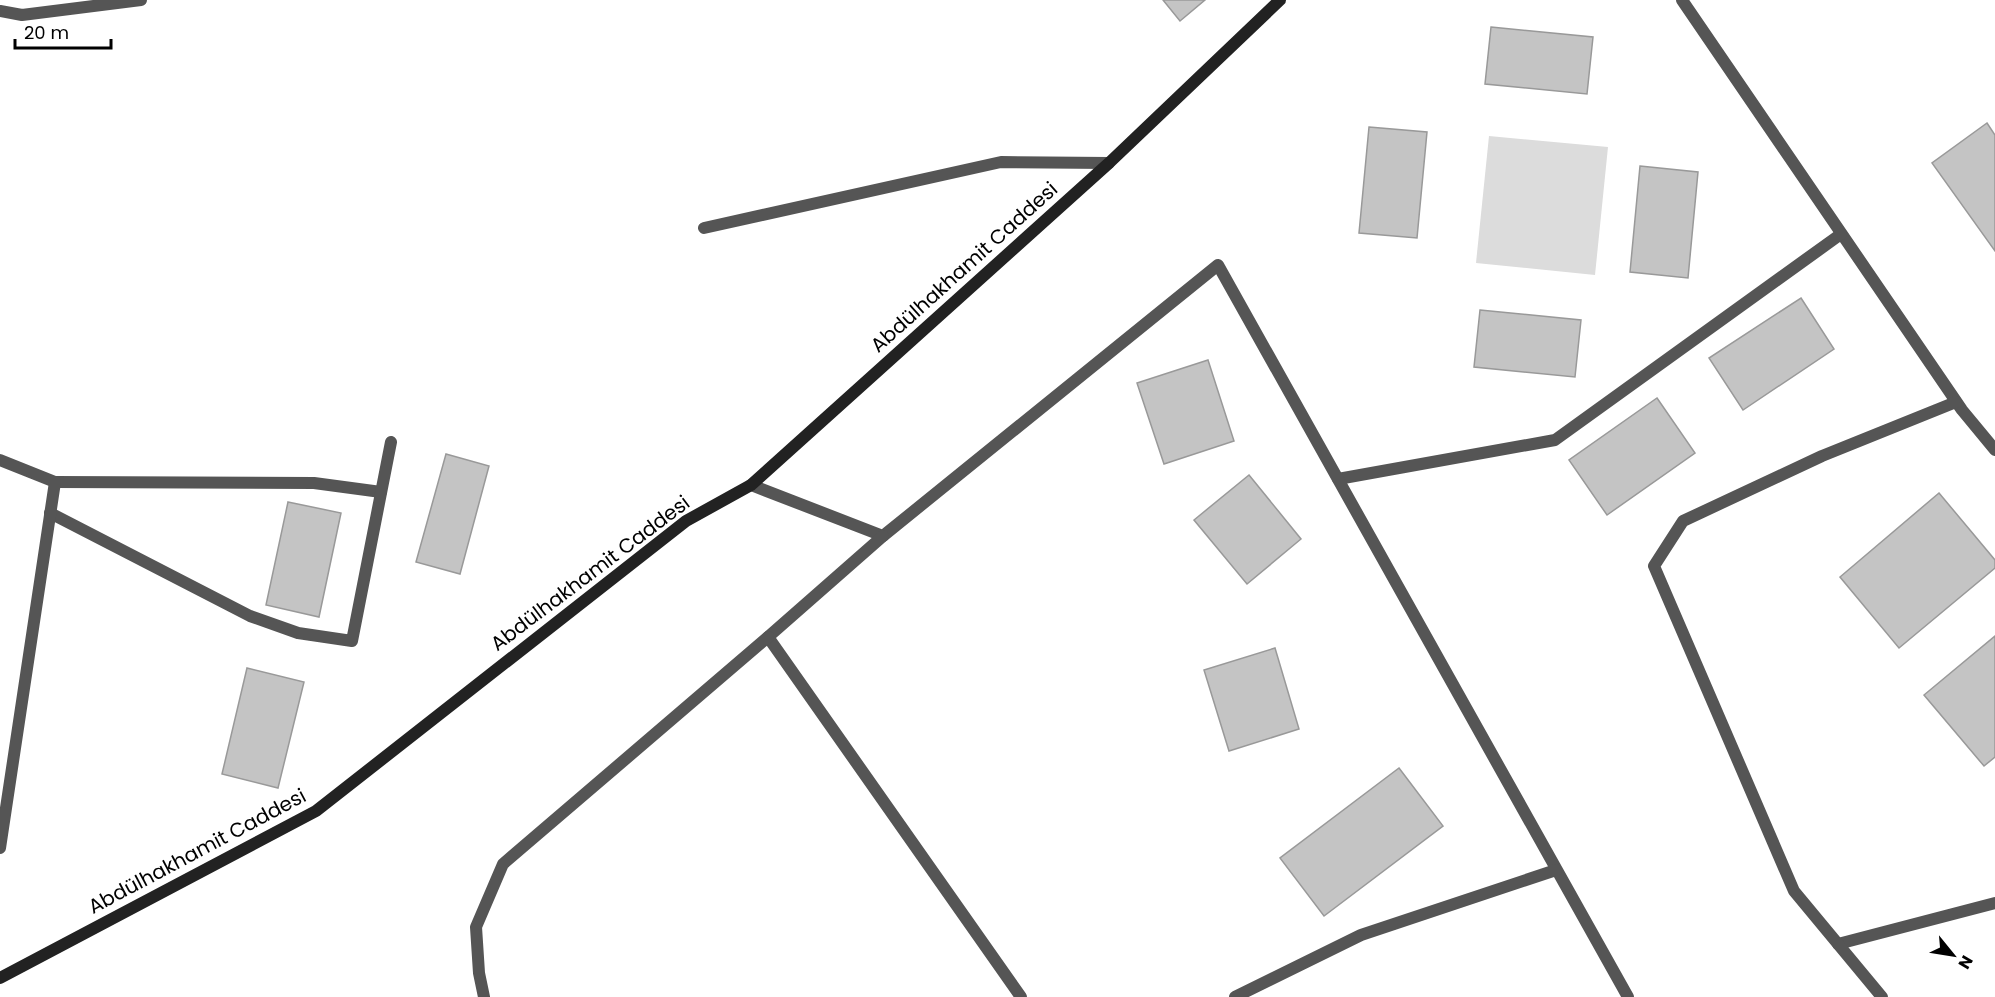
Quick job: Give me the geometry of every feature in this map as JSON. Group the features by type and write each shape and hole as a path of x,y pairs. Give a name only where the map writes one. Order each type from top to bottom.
{"main road":[{"name":"Abdülhakhamit Caddesi","path":"0,978 316,810 686,521 750,485 1109,163 1280,0"}],"street":[{"path":"0,11 22,15 141,0"},
{"path":"1682,0 1956,402 1995,450"},
{"path":"704,228 1001,162 1109,163"},
{"path":"1338,479 1555,440 1841,234"},
{"path":"484,997 479,973 476,927 503,864 883,536 1218,265 1628,997"},
{"path":"1881,997 1794,891 1654,566 1683,521 1822,456 1956,402"},
{"path":"50,513 250,616 298,633 351,641 392,442"},
{"path":"0,460 55,482 314,483 381,492"},
{"path":"0,848 55,482"},
{"path":"750,485 883,536"},
{"path":"768,637 1021,997"},
{"path":"1235,997 1361,935 1556,870"},
{"path":"1838,945 1995,903"}],"shaded area":[{"path":"1489,136 1608,147 1595,275 1476,263"}],"building":[{"path":"1163,0 1205,0 1180,21"},
{"path":"1491,27 1593,37 1587,94 1485,84"},
{"path":"1987,123 1995,135 1995,251 1932,163"},
{"path":"1369,127 1427,132 1417,238 1359,233"},
{"path":"1640,166 1698,172 1688,278 1630,272"},
{"path":"1801,298 1834,349 1743,410 1709,358"},
{"path":"1480,310 1581,320 1575,377 1474,367"},
{"path":"1208,360 1234,441 1164,464 1137,383"},
{"path":"1657,398 1695,453 1607,515 1569,460"},
{"path":"446,454 489,466 460,574 416,562"},
{"path":"1249,475 1301,539 1247,584 1194,520"},
{"path":"1939,493 1995,560 1995,568 1899,648 1840,577"},
{"path":"288,502 341,513 319,617 266,605"},
{"path":"1995,636 1995,757 1984,766 1924,695"},
{"path":"1275,648 1299,729 1229,751 1204,670"},
{"path":"247,668 304,682 278,788 222,774"},
{"path":"1399,768 1443,826 1324,916 1280,858"}]}
